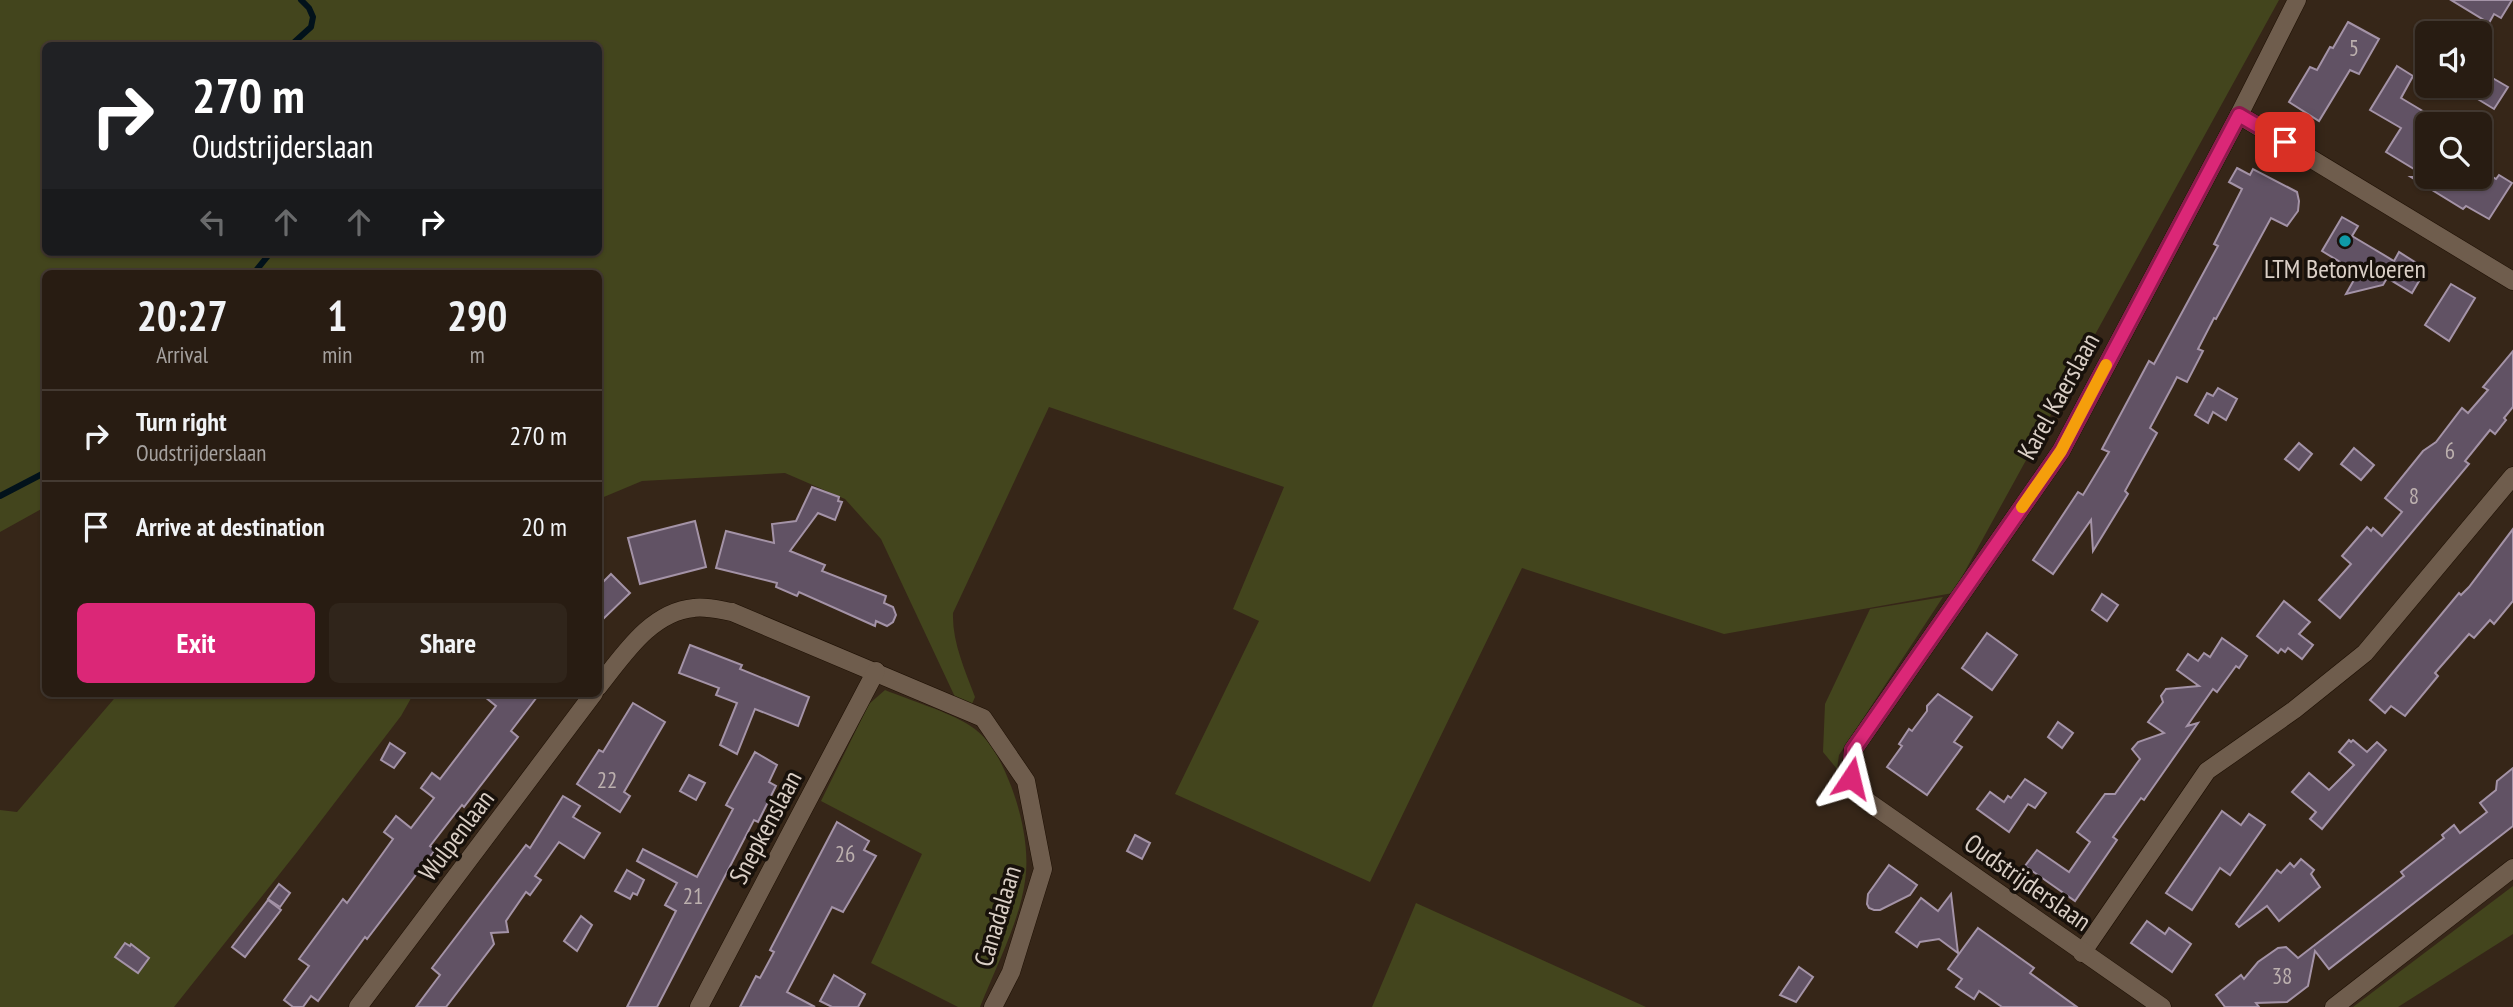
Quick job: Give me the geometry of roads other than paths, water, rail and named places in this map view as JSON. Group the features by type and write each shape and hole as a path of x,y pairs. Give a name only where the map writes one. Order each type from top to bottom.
{"street":[{"name":"Karel Kaerslaan","path":"1864,799 1851,778 1853,750 2061,451 2297,0"},
{"path":"2239,115 2513,281"},
{"path":"2082,953 2207,771 2294,710 2365,653 2513,476"},
{"path":"602,682 634,642 662,619 694,608 732,612 876,671"},
{"name":"Snepkenslaan","path":"699,1007 876,671"},
{"name":"Canadalaan","path":"876,671 984,718 1026,781 1043,869 1010,972 993,1007"},
{"name":"Wulpenlaan","path":"358,1007 591,697"},
{"name":"Oudstrijderslaan","path":"1864,799 2162,1007"},
{"path":"2334,1007 2513,868"}],"waterway":[{"path":"294,42 311,27 313,17 301,0"},
{"path":"256,270 268,256"},
{"path":"0,496 42,474"}],"place":[{"name":"LTM Betonvloeren","path":"2345,241"}]}
